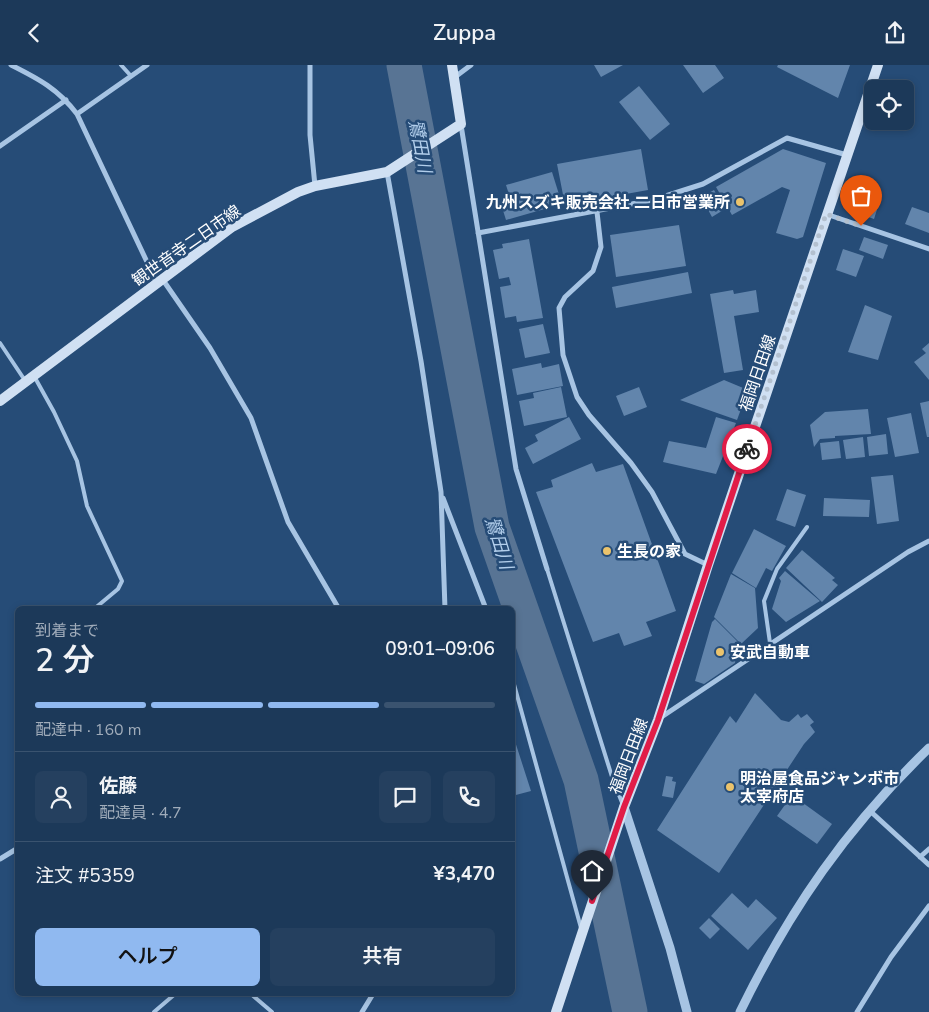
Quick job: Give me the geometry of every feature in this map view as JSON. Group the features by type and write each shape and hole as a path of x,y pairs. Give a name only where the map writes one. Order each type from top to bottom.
{"main road":[{"path":"452,65 455,77 456,126"},
{"name":"福岡日田線","path":"581,931 624,807 658,720 708,565 878,65"},
{"name":"観世音寺二日市線","path":"0,401 232,227 298,192 315,186 387,172 456,126"},
{"path":"556,1012 581,931"}],"street":[{"path":"11,65 49,84 66,100 77,115 160,282 210,348 251,418 288,523 337,606"},
{"path":"77,115 147,65"},
{"path":"310,65 310,135 315,186"},
{"path":"455,77 471,65"},
{"path":"0,146 66,100"},
{"path":"456,126 478,233 516,469 547,569"},
{"path":"478,233 653,200 703,184 786,138 847,155"},
{"path":"387,172 419,352 441,493 445,606"},
{"path":"597,212 602,247 593,271 565,297 559,308 563,355 577,397 589,415 632,463 652,491 685,554 708,565"},
{"path":"826,214 929,249"},
{"path":"441,493 485,606"},
{"path":"658,720 908,551 929,541"},
{"path":"740,1012 782,933 821,871 868,810 929,748"},
{"path":"624,807 670,947 687,1012"},
{"path":"868,810 929,865"},
{"path":"0,859 15,849"},
{"path":"920,857 929,849"},
{"path":"857,1012 891,957 929,906"},
{"path":"362,1012 372,996"}],"lane":[{"path":"121,65 131,77"},
{"path":"0,343 30,378 54,412 77,461 87,506 122,581 118,589 98,606"},
{"path":"770,643 764,601 777,569 807,527"},
{"path":"547,569 613,780 624,807"},
{"path":"515,688 581,931"},
{"path":"154,1012 173,996"},
{"path":"253,996 272,1012"}],"building":[{"path":"594,65 623,65 601,77"},
{"path":"683,65 715,65 724,78 703,93"},
{"path":"778,65 850,65 838,98 777,67"},
{"path":"639,86 670,124 650,140 619,102"},
{"path":"641,149 648,190 565,205 557,164"},
{"name":"九州スズキ販売会社 二日市営業所","path":"783,149 826,163 803,237 797,239 776,233 790,190 782,187 732,215 716,187"},
{"path":"552,172 562,204 506,220 501,204 511,201 506,185"},
{"path":"863,187 882,194 874,219 860,214 863,204 858,202"},
{"path":"714,190 725,209 712,217 701,197"},
{"path":"912,207 929,213 929,233 905,224"},
{"path":"679,225 686,266 616,277 610,235"},
{"path":"864,237 888,245 883,259 859,250"},
{"path":"529,239 543,318 517,322 516,316 505,318 500,287 511,285 509,277 499,279 493,250 503,248 502,244"},
{"path":"843,249 864,256 856,277 836,270"},
{"path":"688,272 692,293 616,308 612,287"},
{"path":"733,290 734,294 756,290 759,312 734,316 743,370 724,373 710,294"},
{"path":"865,305 892,316 878,360 848,352"},
{"path":"543,324 550,353 525,358 519,329"},
{"path":"929,343 929,380 914,362 926,353 922,349"},
{"path":"541,363 542,368 559,364 563,386 517,395 512,369"},
{"path":"724,380 748,390 737,420 680,400"},
{"path":"561,387 567,417 524,426 519,401 534,398 533,393"},
{"path":"639,387 647,407 624,416 616,396"},
{"path":"929,401 929,437 927,437 920,403"},
{"path":"868,409 871,434 835,436 835,438 820,439 814,447 810,425 825,412"},
{"path":"911,413 919,453 895,457 887,418"},
{"path":"569,417 581,439 533,464 525,448 538,441 535,435"},
{"path":"716,417 736,423 716,474 663,462 669,441 706,448"},
{"path":"886,434 888,454 869,456 867,437"},
{"path":"863,437 865,457 846,459 843,440"},
{"path":"839,441 841,458 822,460 820,443"},
{"name":"生長の家","path":"592,463 596,472 623,464 676,611 646,622 652,636 624,646 619,633 593,642 536,492 553,487 551,480"},
{"path":"893,475 899,521 877,524 871,477"},
{"path":"787,489 806,495 795,527 776,520"},
{"path":"824,498 870,500 869,517 823,516"},
{"path":"754,529 786,546 772,571 766,568 756,588 732,573"},
{"path":"802,550 835,578 832,580 838,585 822,602 786,568"},
{"path":"785,571 820,601 786,622 772,609 781,581 779,578"},
{"path":"731,574 755,588 758,628 741,644 714,617"},
{"name":"安武自動車","path":"715,619 738,642 735,663 704,684 695,681 712,622"},
{"name":"明治屋食品ジャンボ市 太宰府店","path":"755,693 781,720 789,722 798,714 801,718 807,714 814,722 810,725 815,732 804,744 719,873 657,830 730,716 736,723"},
{"path":"515,741 531,791 515,795"},
{"path":"666,776 673,777 672,781 676,782 673,798 662,796"},
{"path":"792,795 832,824 817,844 777,816"},
{"path":"732,893 748,908 756,899 777,918 748,950 711,916"},
{"path":"709,918 720,929 710,939 699,928"}],"waterway":[{"name":"鷺田川","path":"404,65 492,527 581,780 630,1012"}],"way so far":[{"path":"747,449 826,214 861,226"}],"place":[{"name":"九州スズキ販売会社 二日市営業所","path":"740,202"},
{"name":"生長の家","path":"607,551"},
{"name":"安武自動車","path":"720,652"},
{"name":"明治屋食品ジャンボ市 太宰府店","path":"730,787"}],"route":[{"path":"592,901 624,807 658,720 747,449"}]}
